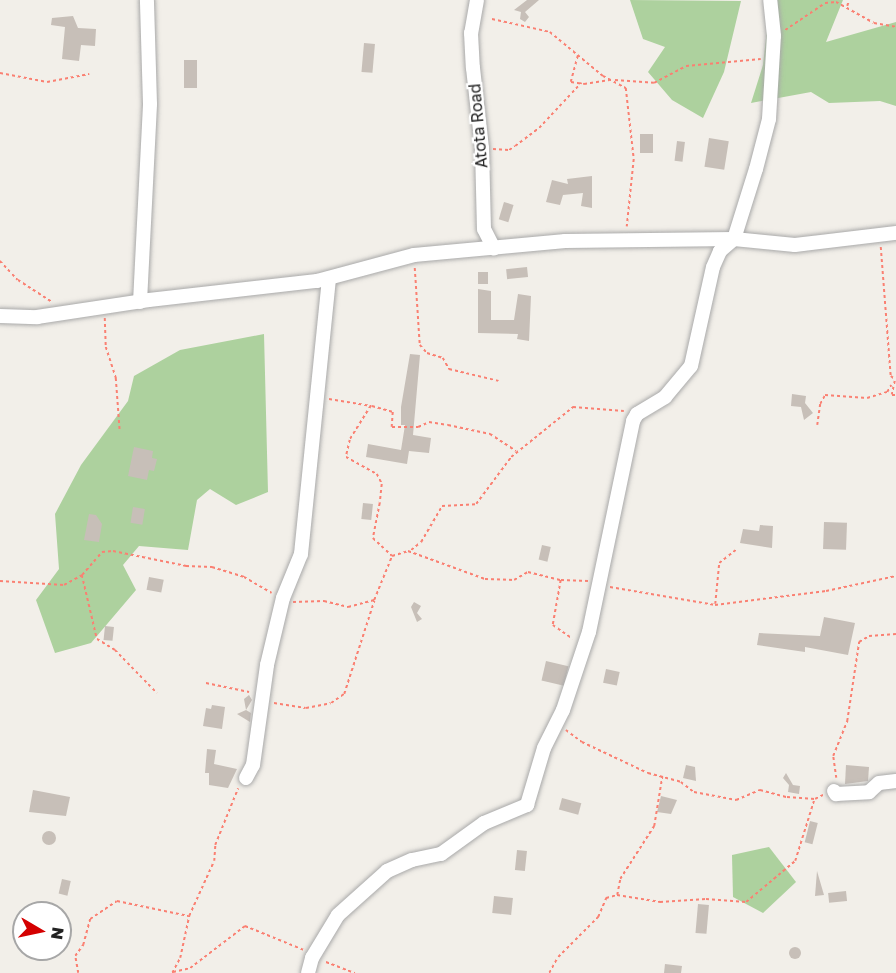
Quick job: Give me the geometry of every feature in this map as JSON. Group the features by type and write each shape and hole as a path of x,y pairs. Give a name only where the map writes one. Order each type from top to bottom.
{"street":[{"path":"140,302 150,104 147,0"},
{"name":"Atota Road","path":"477,0 471,33 482,148 484,229 494,249"},
{"path":"308,973 313,957 338,915 387,871 412,860 441,854 484,823 524,810 544,748 557,723 585,645 600,584 627,436 637,414 665,397 691,366 713,267 720,251 734,239 768,119 770,58 774,36 770,0"},
{"path":"0,316 60,314 107,308 329,278 414,255 565,241 734,239 795,245 896,233"},
{"path":"246,778 253,765 262,698 284,598 301,554 306,528 316,397 329,278"},
{"path":"834,791 836,794 869,792 879,783 896,781"}],"path":[{"path":"847,6 849,0"},
{"path":"774,36 825,3 847,6 874,23 895,28"},
{"path":"492,19 550,32 578,55 626,88 633,131 626,240"},
{"path":"578,55 571,82 613,79 654,83 686,66 770,58"},
{"path":"0,73 47,82 89,74"},
{"path":"482,148 509,150 539,128 581,82"},
{"path":"817,425 820,404 825,394 867,398 887,392 896,380 891,376 880,234"},
{"path":"414,255 420,345 427,353 443,358 449,369 499,381"},
{"path":"0,261 18,280 60,309 60,314"},
{"path":"107,308 106,347 116,378 120,432"},
{"path":"891,386 892,395 896,395"},
{"path":"316,397 393,412 392,428 418,427 429,422 490,434 517,452"},
{"path":"371,406 350,440 346,457 377,474 382,484 373,538 392,556"},
{"path":"392,556 410,551 422,542 442,506 476,504 517,452 573,407 592,406 637,414"},
{"path":"715,604 719,563 737,549"},
{"path":"0,581 54,587 82,575 102,552 113,550 234,573 296,604 324,601 348,607 374,600"},
{"path":"410,551 485,579 514,580 528,572 561,580 600,584 715,604 826,591 896,576"},
{"path":"206,683 306,708 331,703 344,693 374,600 392,556"},
{"path":"82,575 97,639 115,650 157,693"},
{"path":"561,580 553,625 585,645"},
{"path":"557,723 582,742 648,773 681,782 694,792 736,800 760,790 814,799 834,791 833,756 847,721 859,642 877,636 896,634"},
{"path":"617,895 620,879 656,819 663,776"},
{"path":"172,973 180,958 189,916 214,861 215,845 232,810 233,797 246,778"},
{"path":"549,973 558,957 598,917 606,898 617,895 660,902 706,899 746,902 795,861 814,799"},
{"path":"78,973 75,956 83,945 90,919 117,901 189,916"},
{"path":"172,973 190,969 245,926 313,957 345,966 355,973"}],"green space":[{"path":"630,0 741,1 724,72 703,118 672,100 648,72 665,47 643,39"},
{"path":"765,0 843,0 826,42 896,22 896,106 880,101 829,103 811,92 751,103 763,65 768,21"},
{"path":"264,334 268,492 236,505 210,489 197,500 188,550 139,546 123,565 136,590 91,643 55,653 36,600 59,569 55,514 81,465 128,401 134,376 180,350"},
{"path":"769,847 796,882 763,913 733,897 732,855"}],"building":[{"path":"527,0 539,0 525,12 529,17 525,22 520,19 521,12 514,10"},
{"path":"73,16 78,28 96,29 95,46 81,45 79,61 62,59 65,27 51,25 52,18"},
{"path":"364,43 375,44 372,73 361,72"},
{"path":"184,60 197,60 197,88 184,88"},
{"path":"640,134 653,134 653,153 640,153"},
{"path":"709,138 729,141 724,170 704,167"},
{"path":"677,141 685,142 683,162 675,161"},
{"path":"592,176 592,208 581,206 583,193 563,195 560,205 546,202 552,180 568,184 567,179"},
{"path":"504,202 514,205 508,222 499,219"},
{"path":"527,267 528,277 507,279 506,269"},
{"path":"478,272 488,272 488,284 478,284"},
{"path":"478,289 491,291 491,320 514,320 518,294 531,296 529,341 517,339 518,334 478,333"},
{"path":"410,354 420,355 413,435 431,438 429,453 409,451 407,464 366,457 368,444 401,450 405,425 401,425 401,407"},
{"path":"792,394 806,396 805,403 813,413 804,420 801,407 791,406"},
{"path":"134,447 153,451 152,458 157,459 154,471 149,470 147,480 128,476"},
{"path":"363,503 373,504 371,520 361,519"},
{"path":"133,507 145,509 142,525 130,523"},
{"path":"89,514 96,515 102,524 99,542 84,540"},
{"path":"824,522 847,523 846,550 823,549"},
{"path":"760,525 773,526 772,548 740,543 743,529 759,531"},
{"path":"542,545 551,547 547,562 539,560"},
{"path":"149,577 164,580 161,593 147,590"},
{"path":"414,602 421,606 417,613 422,619 417,622 411,607"},
{"path":"824,617 855,623 848,655 805,647 805,652 757,645 759,633 820,636"},
{"path":"105,626 114,627 112,641 104,640"},
{"path":"546,661 568,666 564,686 542,680"},
{"path":"606,669 620,672 617,686 603,683"},
{"path":"249,695 252,700 246,710 244,699"},
{"path":"212,705 225,707 222,729 203,726 206,708 211,709"},
{"path":"246,710 251,713 250,722 237,714"},
{"path":"207,749 216,750 214,764 237,769 228,788 209,785 209,773 205,773"},
{"path":"686,765 695,767 696,781 683,778"},
{"path":"846,765 869,767 868,781 845,784"},
{"path":"786,773 793,785 800,786 799,794 788,792 789,785 783,778"},
{"path":"33,790 70,797 66,816 29,812"},
{"path":"661,796 677,800 671,814 657,812"},
{"path":"562,798 581,803 578,815 559,810"},
{"path":"810,821 818,823 812,844 805,842"},
{"path":"49,831 54,833 56,838 54,843 49,845 44,843 42,838 44,833"},
{"path":"517,850 527,851 525,871 515,870"},
{"path":"817,871 824,895 815,896"},
{"path":"62,879 71,881 67,896 59,894"},
{"path":"846,891 847,901 829,903 828,893"},
{"path":"494,896 513,898 511,915 492,913"},
{"path":"698,904 709,905 706,934 695,933"},
{"path":"797,947 800,948 800,958 793,959 790,958 789,951 790,948"},
{"path":"665,964 682,966 681,973 664,973"}]}
